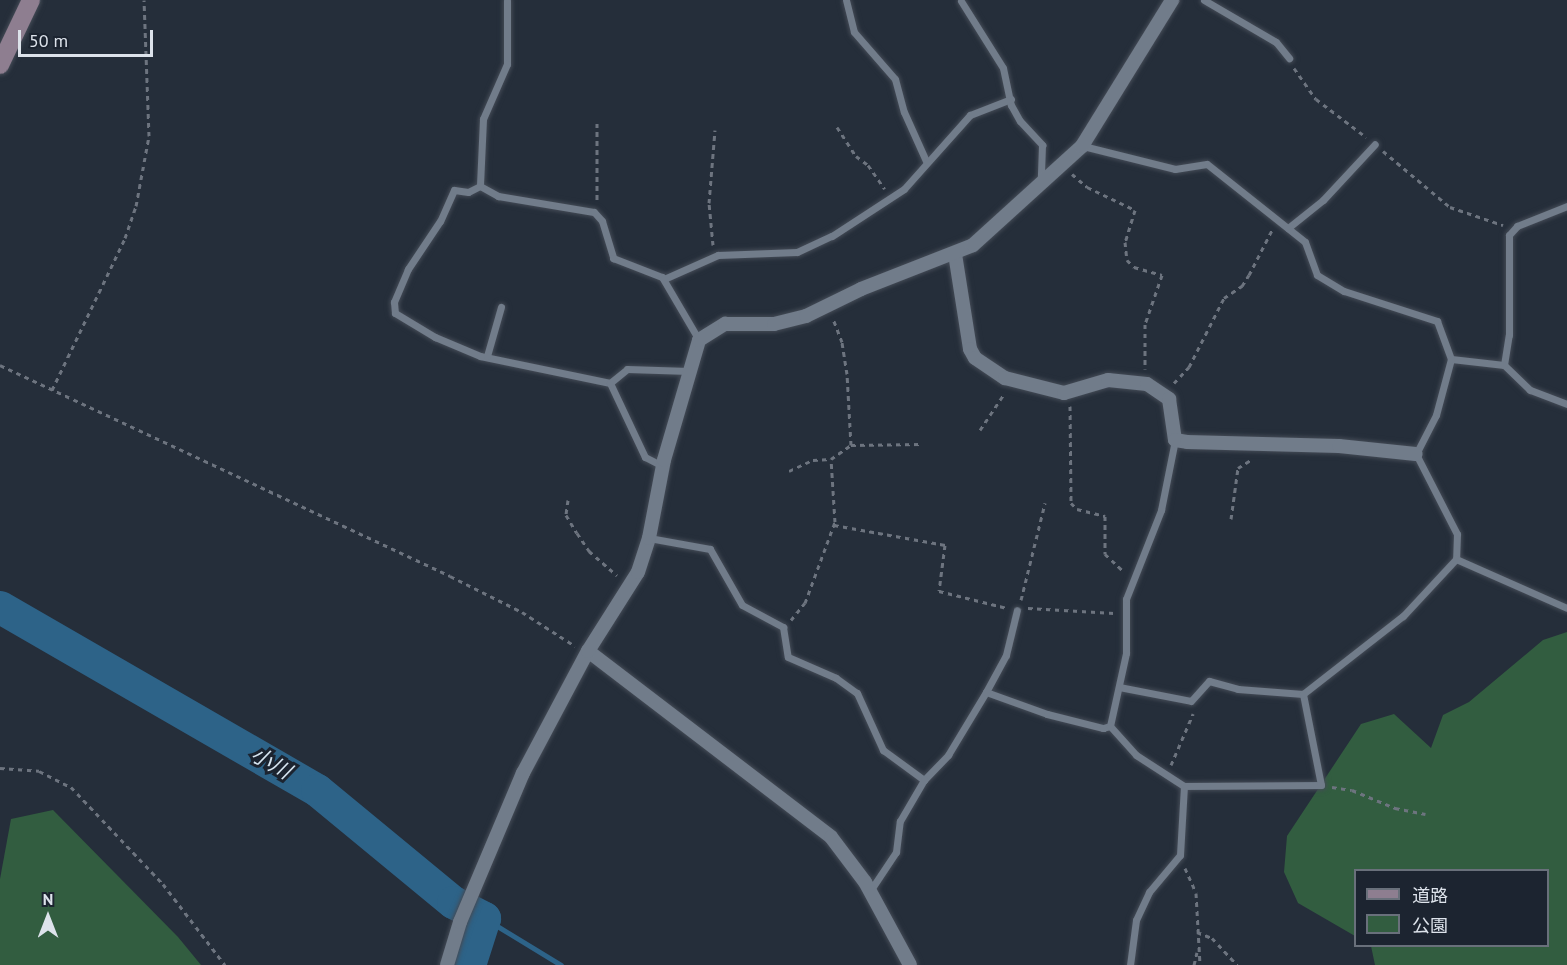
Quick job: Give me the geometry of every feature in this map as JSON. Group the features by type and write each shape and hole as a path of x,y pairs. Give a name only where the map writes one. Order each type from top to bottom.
{"main road":[{"path":"0,65 31,0"}],"street":[{"path":"447,965 460,922 523,773 587,652 631,584 649,538 663,466 699,340 725,324 774,324 826,306 973,245 1063,166 1082,146 1172,0"},
{"path":"955,254 970,349 975,358 1012,379 1064,393 1108,380 1143,383 1165,394 1171,406 1175,440 1217,446 1339,446 1416,454"},
{"path":"587,652 831,837 870,891 909,965"}],"lane":[{"path":"480,186 483,119 507,64 507,0"},
{"path":"846,0 854,32 895,79 904,112 926,161"},
{"path":"1204,0 1276,42 1289,58"},
{"path":"961,1 1003,68 1011,99 1020,121 1042,145 1041,184"},
{"path":"664,279 718,255 797,252 832,236 892,198 922,170 926,161 970,115 1011,99"},
{"path":"1284,226 1323,200 1375,144"},
{"path":"1082,146 1175,169 1207,164 1305,242 1317,275 1356,296 1437,321 1451,359 1436,415 1416,454 1457,534 1456,560 1403,616 1303,694 1238,689 1209,681 1191,701 1119,687"},
{"path":"480,186 498,196 597,214 613,258 646,268 664,279 699,340"},
{"path":"480,186 468,192 454,190 408,269 393,307 395,313 435,337 487,356 610,383"},
{"path":"1503,365 1509,335 1508,240 1512,229 1567,206"},
{"path":"487,356 501,307"},
{"path":"1451,359 1503,365 1530,390 1567,404"},
{"path":"610,383 627,369 689,371"},
{"path":"610,383 645,457 663,466"},
{"path":"1110,726 1126,653 1124,613 1134,574 1161,510 1175,440"},
{"path":"649,538 710,549 742,605 783,627 788,657 836,678 857,693 883,750 924,780"},
{"path":"1456,560 1567,608"},
{"path":"870,891 896,852 900,821 924,780 948,755 1006,655 1017,610"},
{"path":"986,692 1047,714 1103,728 1110,726"},
{"path":"1110,726 1128,749 1184,786 1321,785 1303,694"},
{"path":"1130,965 1136,920 1149,892 1180,855 1184,786"}],"path":[{"path":"52,390 125,238 136,206 149,136 144,0"},
{"path":"1289,58 1316,99 1375,144 1450,207 1512,229"},
{"path":"597,123 597,214"},
{"path":"837,127 856,156 868,165 892,198"},
{"path":"715,130 709,221 718,255"},
{"path":"1063,166 1087,187 1135,210 1125,242 1127,260 1134,267 1162,275 1145,324 1143,383"},
{"path":"1165,394 1189,367 1224,298 1242,286 1267,236 1284,226"},
{"path":"826,306 842,342 851,445"},
{"path":"0,365 450,576 522,612 587,652"},
{"path":"980,430 1012,379"},
{"path":"1064,393 1069,398 1071,503 1077,509 1106,516 1103,545 1108,561 1134,574"},
{"path":"789,471 813,460 831,459 851,445 922,444"},
{"path":"783,627 805,603 834,525 836,495 831,459"},
{"path":"1231,519 1238,468 1254,459"},
{"path":"568,500 566,515 589,551 631,584"},
{"path":"1045,503 1020,606 1066,613 1124,613"},
{"path":"834,525 867,534 945,544 939,591 1017,610"},
{"path":"1167,775 1193,713"},
{"path":"0,768 39,771 71,787 163,884 225,965"},
{"path":"1321,785 1352,790 1395,808 1425,814"},
{"path":"1180,855 1196,893 1197,950 1194,965"},
{"path":"1197,932 1212,938 1237,965"},
{"path":"1197,950 1200,965"}],"green space":[{"path":"1567,632 1567,965 1375,965 1371,947 1549,947 1549,869 1354,869 1354,935 1298,903 1284,872 1287,836 1361,724 1394,714 1431,748 1443,715 1469,702 1543,640"},
{"path":"53,810 178,937 201,965 0,965 0,879 11,819"}],"waterway":[{"name":"小川","path":"0,607 317,790 453,902 484,918 469,965"},
{"path":"484,918 561,965"}]}
